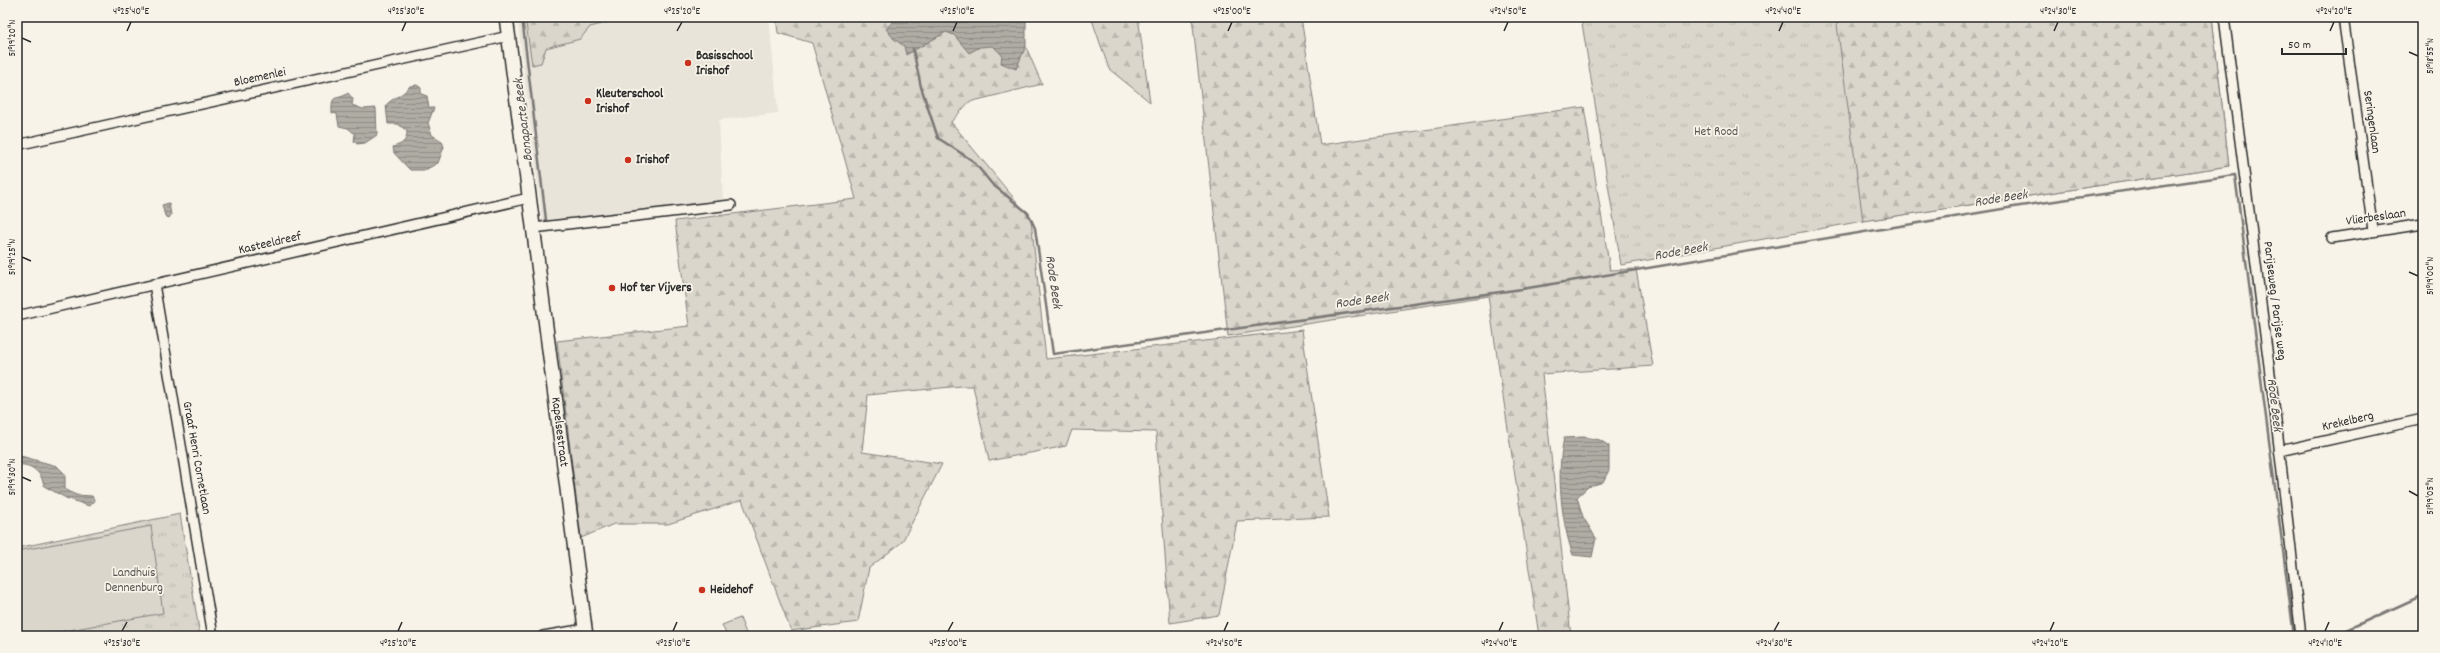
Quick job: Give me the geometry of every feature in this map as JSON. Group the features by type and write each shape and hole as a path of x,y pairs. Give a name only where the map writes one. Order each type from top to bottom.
{"main road":[{"name":"Kapelsestraat","path":"506,17 585,632"}],"street":[{"name":"Parijseweg / Parijse weg","path":"2224,17 2301,636"},
{"name":"Seringenlaan","path":"2343,17 2373,230"},
{"name":"Bloemenlei","path":"17,145 509,36"},
{"name":"Kasteeldreef","path":"17,316 529,198"},
{"path":"533,228 731,205"},
{"name":"Vlierbeslaan","path":"2332,238 2373,230 2423,224"},
{"name":"Graaf Henri Cornetlaan","path":"154,284 213,636"},
{"name":"Krekelberg","path":"2279,451 2423,419"},
{"path":"543,636 585,632"}],"shaded area":[{"name":"Irishof","path":"517,17 769,17 778,113 719,120 723,201 543,226"},
{"path":"897,17 1026,17 1026,46 1016,69 1001,63 1002,55 993,46 980,47 969,53 954,35 946,32 906,55 904,46 894,39 886,29"},
{"path":"417,85 421,88 421,94 427,96 429,108 434,108 428,123 432,135 442,141 444,147 438,163 425,170 410,170 394,153 393,147 399,145 405,140 407,131 398,124 388,124 386,105 410,86"},
{"path":"348,93 353,99 352,105 363,109 376,108 377,135 365,143 357,144 354,141 355,134 348,128 339,126 337,114 332,113 334,99"},
{"path":"169,203 171,215 169,218 165,216 162,205"},
{"path":"1584,437 1600,440 1609,446 1609,470 1603,482 1588,487 1577,497 1583,517 1596,538 1592,557 1573,555 1565,527 1561,497 1560,466 1564,438"},
{"path":"17,455 57,466 65,474 65,489 76,495 92,496 95,501 89,506 66,498 44,486 41,477 35,470 26,465 17,465"}],"green space":[{"path":"525,17 618,17 617,20 590,27 580,39 546,48 541,63 532,65"},
{"path":"776,17 1013,17 1042,84 969,102 951,122 1031,219 1046,359 1302,330 1329,517 1237,521 1219,615 1170,623 1156,432 1072,430 1066,446 989,461 973,386 961,386 868,395 862,452 942,464 902,542 869,568 858,622 791,631 742,500 668,524 614,524 581,538 557,341 689,326 675,221 856,199 812,43 778,33"},
{"path":"1091,17 1138,17 1150,102 1109,69"},
{"path":"1192,17 1301,17 1320,145 1584,107 1610,270 1636,269 1653,366 1542,374 1571,636 1539,636 1488,296 1228,336"},
{"name":"Het Rood","path":"1581,17 2212,17 2229,166 1863,221 1621,265"},
{"path":"1836,17 2212,17 2229,166 1863,221"},
{"name":"Landhuis Dennenburg","path":"180,514 200,636 17,636 17,548"},
{"name":"Landhuis Dennenburg","path":"151,526 163,613 37,636 21,636 17,618 17,551"},
{"path":"740,618 747,636 727,636 722,625"}],"waterway":[{"name":"Bonaparte Beek","path":"522,17 546,220"},
{"name":"Rode Beek","path":"913,49 921,87 938,138 973,161 992,184 1028,213 1035,228 1053,354 1522,289 2020,206 2235,175 2294,636"},
{"name":"Rode Beek","path":"2333,636 2423,595"}],"place":[{"name":"Basisschool Irishof","path":"688,63"},
{"name":"Kleuterschool Irishof","path":"588,101"},
{"name":"Irishof","path":"628,160"},
{"name":"Hof ter Vijvers","path":"612,288"},
{"name":"Heidehof","path":"702,590"}]}
